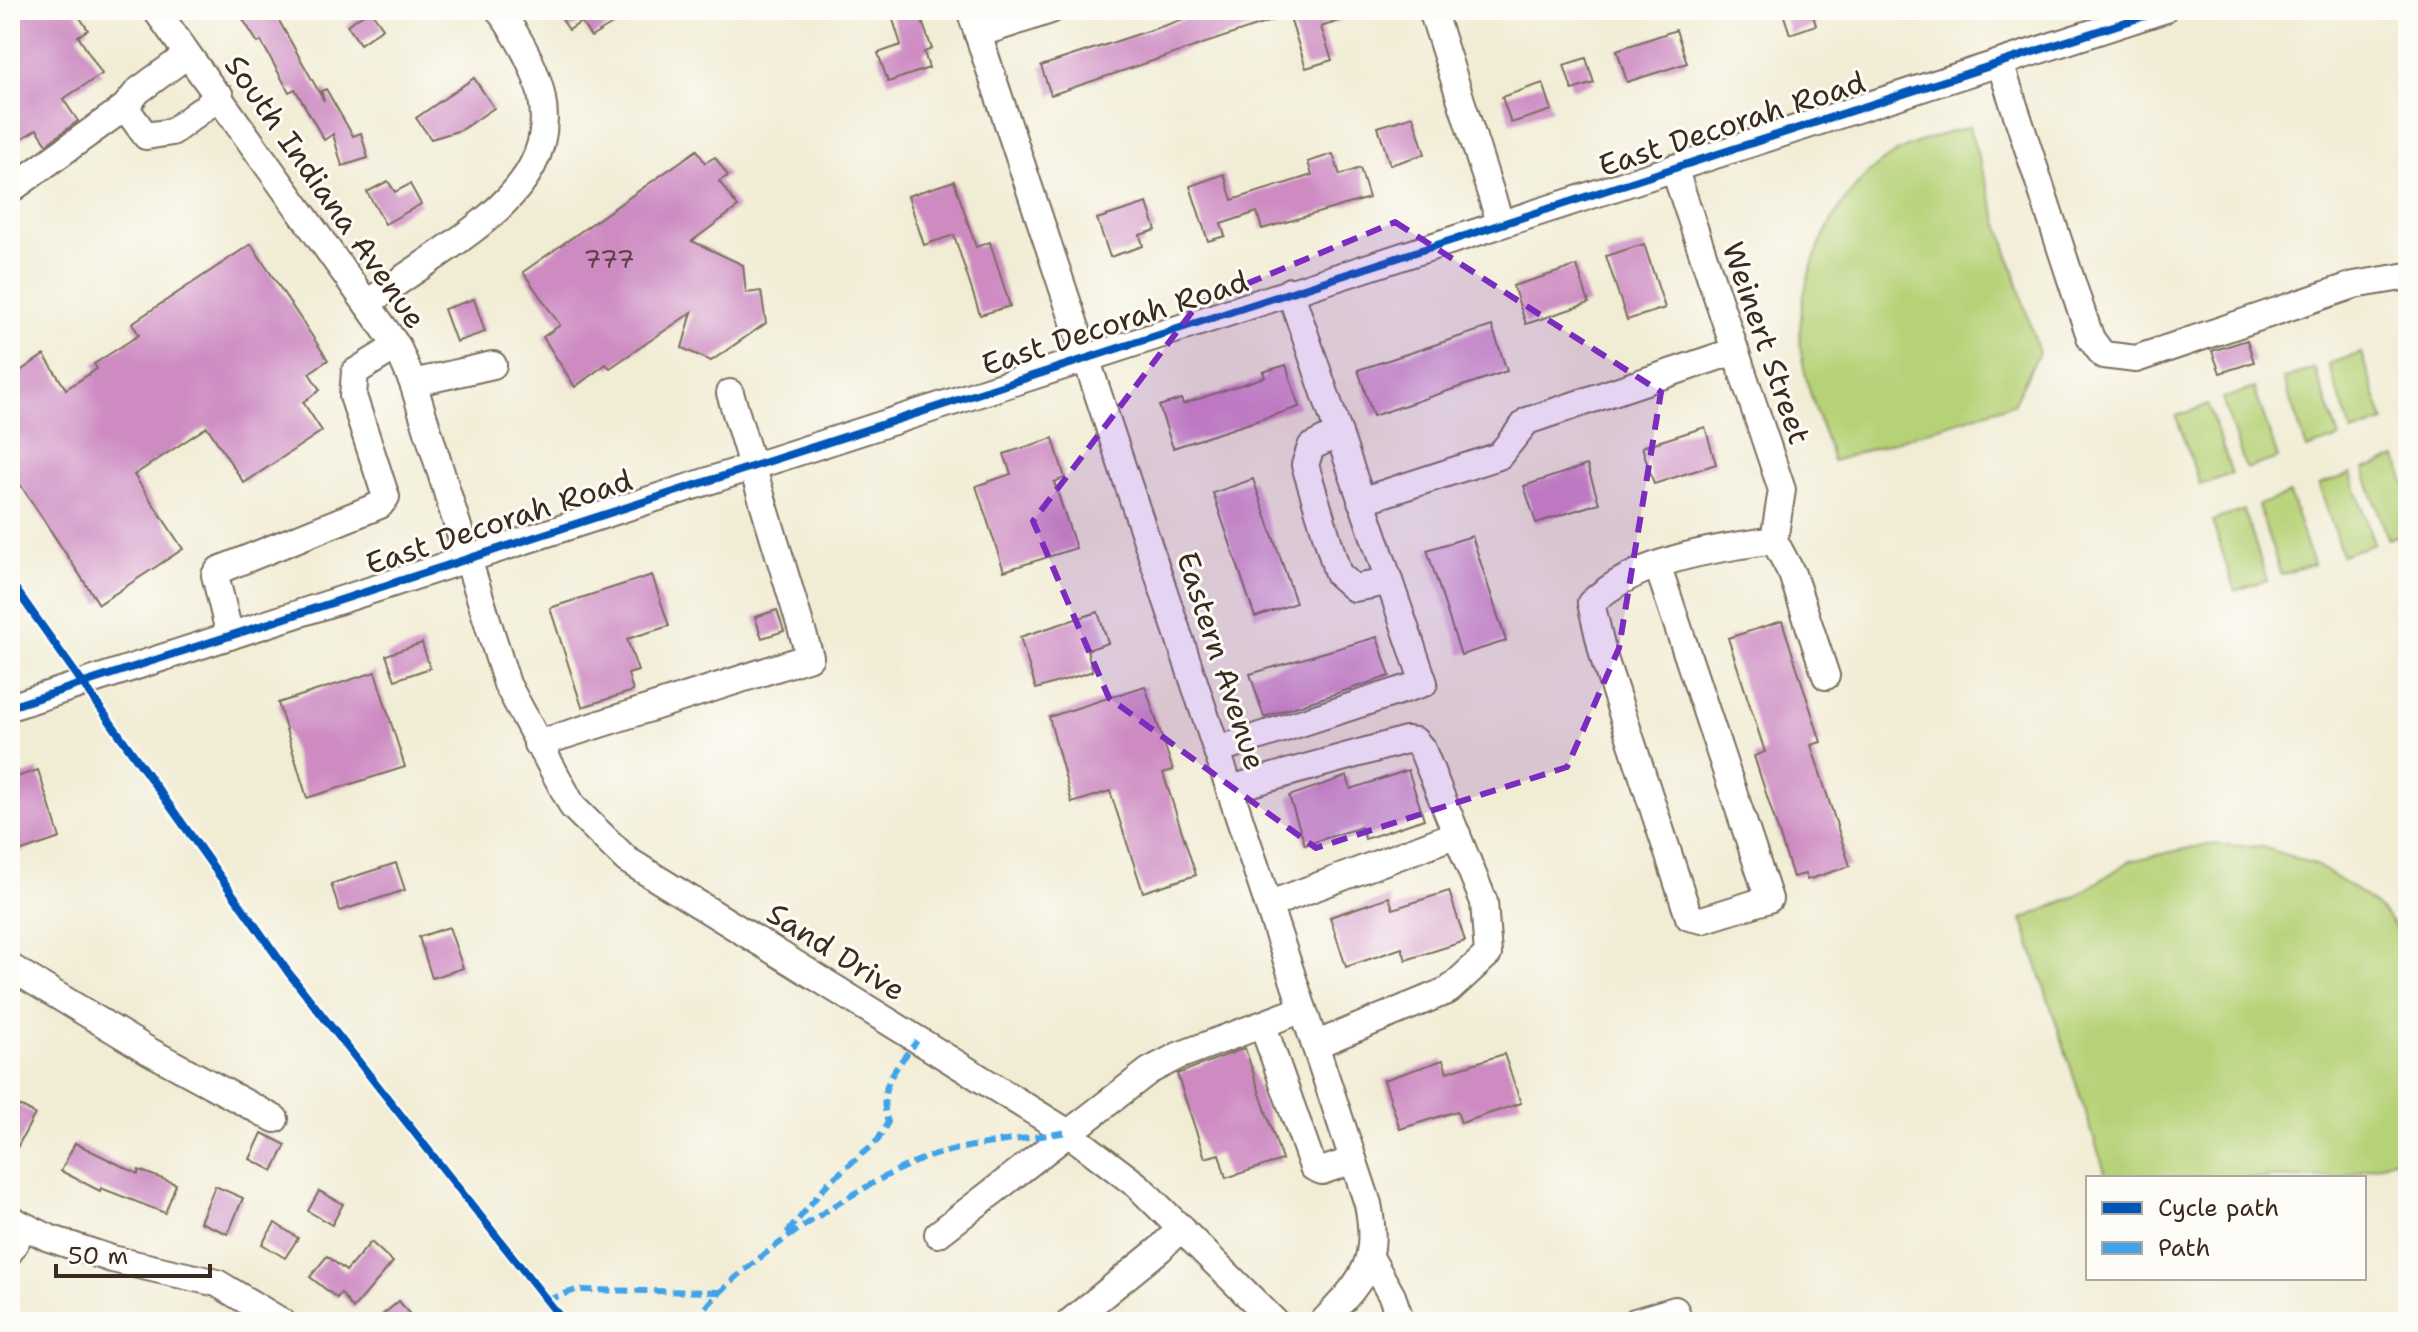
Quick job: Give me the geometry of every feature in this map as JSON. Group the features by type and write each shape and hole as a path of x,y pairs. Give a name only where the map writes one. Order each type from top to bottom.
{"street":[{"name":"South Indiana Avenue","path":"156,10 397,346 413,383 468,557"},
{"path":"368,303 488,219 526,177 538,154 543,132 540,79 528,51 499,10"},
{"path":"974,22 1051,10"},
{"path":"1432,10 1500,222"},
{"name":"East Decorah Road","path":"10,707 1500,222 2163,10"},
{"name":"Eastern Avenue","path":"974,22 1353,1160 1374,1235 1371,1259"},
{"path":"10,190 125,107 138,91 187,55"},
{"path":"2000,63 2091,339 2103,355 2136,359 2354,285 2408,276"},
{"path":"125,107 146,136 172,132 220,96"},
{"name":"Weinert Street","path":"1674,168 1782,490 1774,540"},
{"path":"1217,750 1424,683 1290,291"},
{"path":"230,636 215,575 219,570 380,505 386,497 353,396 355,372 397,346"},
{"path":"1361,501 1499,456 1527,421 1735,351"},
{"path":"413,383 493,365"},
{"path":"537,744 810,657 730,393"},
{"path":"1339,433 1311,447 1305,465 1338,574 1354,588 1389,582"},
{"path":"1658,567 1769,899 1702,920 1689,917 1604,658 1591,603 1611,585 1658,567 1701,551 1774,540 1792,574 1826,676"},
{"name":"Sand Drive","path":"468,557 507,684 537,744 573,807 627,860 1067,1132 1138,1186 1275,1322"},
{"path":"1230,789 1406,740 1415,741 1484,902 1488,954 1449,990 1315,1045"},
{"path":"1268,905 1457,834"},
{"path":"10,967 149,1051 275,1119"},
{"path":"938,1234 1149,1071 1178,1056 1303,1009"},
{"path":"1263,1026 1313,1167 1322,1171 1353,1160"},
{"path":"10,1251 17,1223 112,1259 217,1283 282,1322"},
{"path":"1070,1322 1160,1249 1181,1227"},
{"path":"1323,1322 1351,1292 1371,1259 1392,1296 1401,1322"},
{"path":"1635,1322 1675,1310 1680,1322"}],"highlighted area":[{"path":"1395,222 1661,392 1619,648 1567,767 1316,848 1109,698 1033,521 1198,304"}],"green space":[{"path":"1969,127 2039,353 2013,404 1833,461 1810,392 1801,350 1800,324 1804,296 1821,242 1850,193 1889,157 1917,143"},
{"path":"2361,353 2384,422 2352,433 2328,364"},
{"path":"2315,368 2339,438 2307,449 2283,379"},
{"path":"2254,388 2278,458 2246,469 2222,399"},
{"path":"2208,405 2232,474 2200,485 2176,416"},
{"path":"2397,458 2408,492 2408,532 2388,539 2364,469"},
{"path":"2351,474 2374,544 2342,555 2319,485"},
{"path":"2290,494 2313,564 2281,575 2258,505"},
{"path":"2244,510 2267,580 2235,591 2212,521"},
{"path":"2208,844 2263,847 2316,865 2365,896 2386,915 2408,945 2408,1155 2346,1176 2106,1176 2022,919 2076,896 2130,861"}],"building":[{"path":"10,10 75,10 88,30 78,36 102,74 63,99 78,121 47,144 37,129 10,146"},
{"path":"237,10 273,10 324,101 321,91 326,89 353,136 361,133 368,158 342,166 333,134 324,140 295,89 289,92 261,41 258,43"},
{"path":"370,10 383,28 360,44 347,25"},
{"path":"556,10 606,10 614,23 591,37 581,22 569,30"},
{"path":"890,10 918,10 932,49 924,52 929,68 888,82 878,53 901,45"},
{"path":"1212,10 1362,10 1363,13 1321,27 1332,60 1306,68 1289,15 1051,95 1041,66"},
{"path":"1782,10 1811,10 1816,25 1790,34"},
{"path":"1676,30 1687,63 1627,82 1617,50"},
{"path":"1586,58 1594,83 1572,90 1564,65"},
{"path":"474,78 494,108 461,130 431,139 416,118"},
{"path":"1543,83 1552,110 1511,123 1502,97"},
{"path":"1413,116 1425,154 1390,165 1378,127"},
{"path":"697,150 705,163 715,157 728,176 719,181 738,207 692,241 743,265 746,293 761,291 766,323 711,361 682,348 692,312 610,368 606,364 575,387 543,337 560,325 523,272"},
{"path":"1333,154 1340,175 1360,168 1369,198 1262,229 1257,212 1221,224 1225,236 1208,241 1190,186 1224,174 1232,200 1312,175 1308,162"},
{"path":"388,181 395,192 410,184 421,204 385,224 367,192"},
{"path":"954,181 976,247 990,242 1010,306 980,315 954,235 924,245 908,196"},
{"path":"1147,203 1156,230 1140,235 1143,246 1110,257 1097,219"},
{"path":"251,244 328,360 309,373 320,390 303,402 322,431 244,483 207,427 134,475 183,549 99,604 10,469 10,378 44,355 66,389 97,369 94,364 139,335 132,323"},
{"path":"1644,244 1665,308 1627,320 1606,256"},
{"path":"1577,266 1589,303 1526,324 1513,286"},
{"path":"474,299 485,332 456,342 444,309"},
{"path":"1492,326 1507,371 1373,416 1358,370"},
{"path":"2247,340 2254,362 2220,373 2212,351"},
{"path":"1286,365 1299,407 1173,448 1159,406 1181,399 1183,404 1265,377 1263,372"},
{"path":"1705,427 1716,464 1654,484 1642,447"},
{"path":"1053,438 1065,478 1054,482 1076,548 1004,571 976,486 1011,474 1004,454"},
{"path":"1587,465 1599,503 1536,523 1524,486"},
{"path":"1253,479 1296,603 1255,617 1213,493"},
{"path":"1472,536 1506,641 1461,655 1427,550"},
{"path":"652,575 669,626 627,639 638,671 628,674 633,691 582,707 550,608"},
{"path":"777,610 784,631 762,638 755,617"},
{"path":"1098,612 1108,643 1087,650 1093,671 1036,689 1020,637"},
{"path":"1782,621 1821,742 1811,745 1850,866 1807,880 1805,874 1793,877 1754,756 1765,752 1728,638"},
{"path":"1377,637 1390,676 1264,717 1250,674"},
{"path":"422,643 430,668 395,680 386,655"},
{"path":"375,672 405,767 307,798 278,703"},
{"path":"1145,686 1173,770 1163,773 1196,875 1143,892 1110,791 1072,803 1049,717"},
{"path":"38,770 60,838 10,855 10,779"},
{"path":"1408,770 1424,819 1365,839 1361,827 1305,845 1289,796 1347,776 1351,789"},
{"path":"396,863 405,890 340,911 331,884"},
{"path":"1449,891 1465,941 1406,960 1402,948 1346,967 1330,917 1389,897 1393,909"},
{"path":"449,927 463,968 432,978 419,937"},
{"path":"1245,1048 1282,1160 1226,1178 1219,1154 1205,1158 1177,1074"},
{"path":"1504,1054 1521,1103 1461,1123 1457,1111 1400,1129 1384,1080 1443,1060 1447,1072"},
{"path":"10,1101 35,1114 10,1161"},
{"path":"262,1133 286,1145 273,1171 250,1159"},
{"path":"75,1143 138,1174 139,1170 176,1184 165,1213 101,1188 100,1191 61,1171"},
{"path":"215,1186 243,1198 228,1234 200,1222"},
{"path":"319,1191 343,1204 332,1225 308,1211"},
{"path":"275,1223 298,1238 285,1258 262,1244"},
{"path":"371,1242 393,1262 353,1309 341,1293 337,1298 310,1277 327,1256 346,1271"},
{"path":"399,1301 416,1322 374,1322"}],"marked path":[{"path":"787,1233 828,1183 878,1140 888,1122 886,1088 917,1041"},
{"path":"696,1322 736,1277 767,1252 837,1204 903,1167 962,1148 1067,1132"},
{"path":"547,1300 576,1290 721,1292"}],"cycle path":[{"path":"10,707 2163,10"},
{"path":"10,581 288,972 564,1322"}]}
